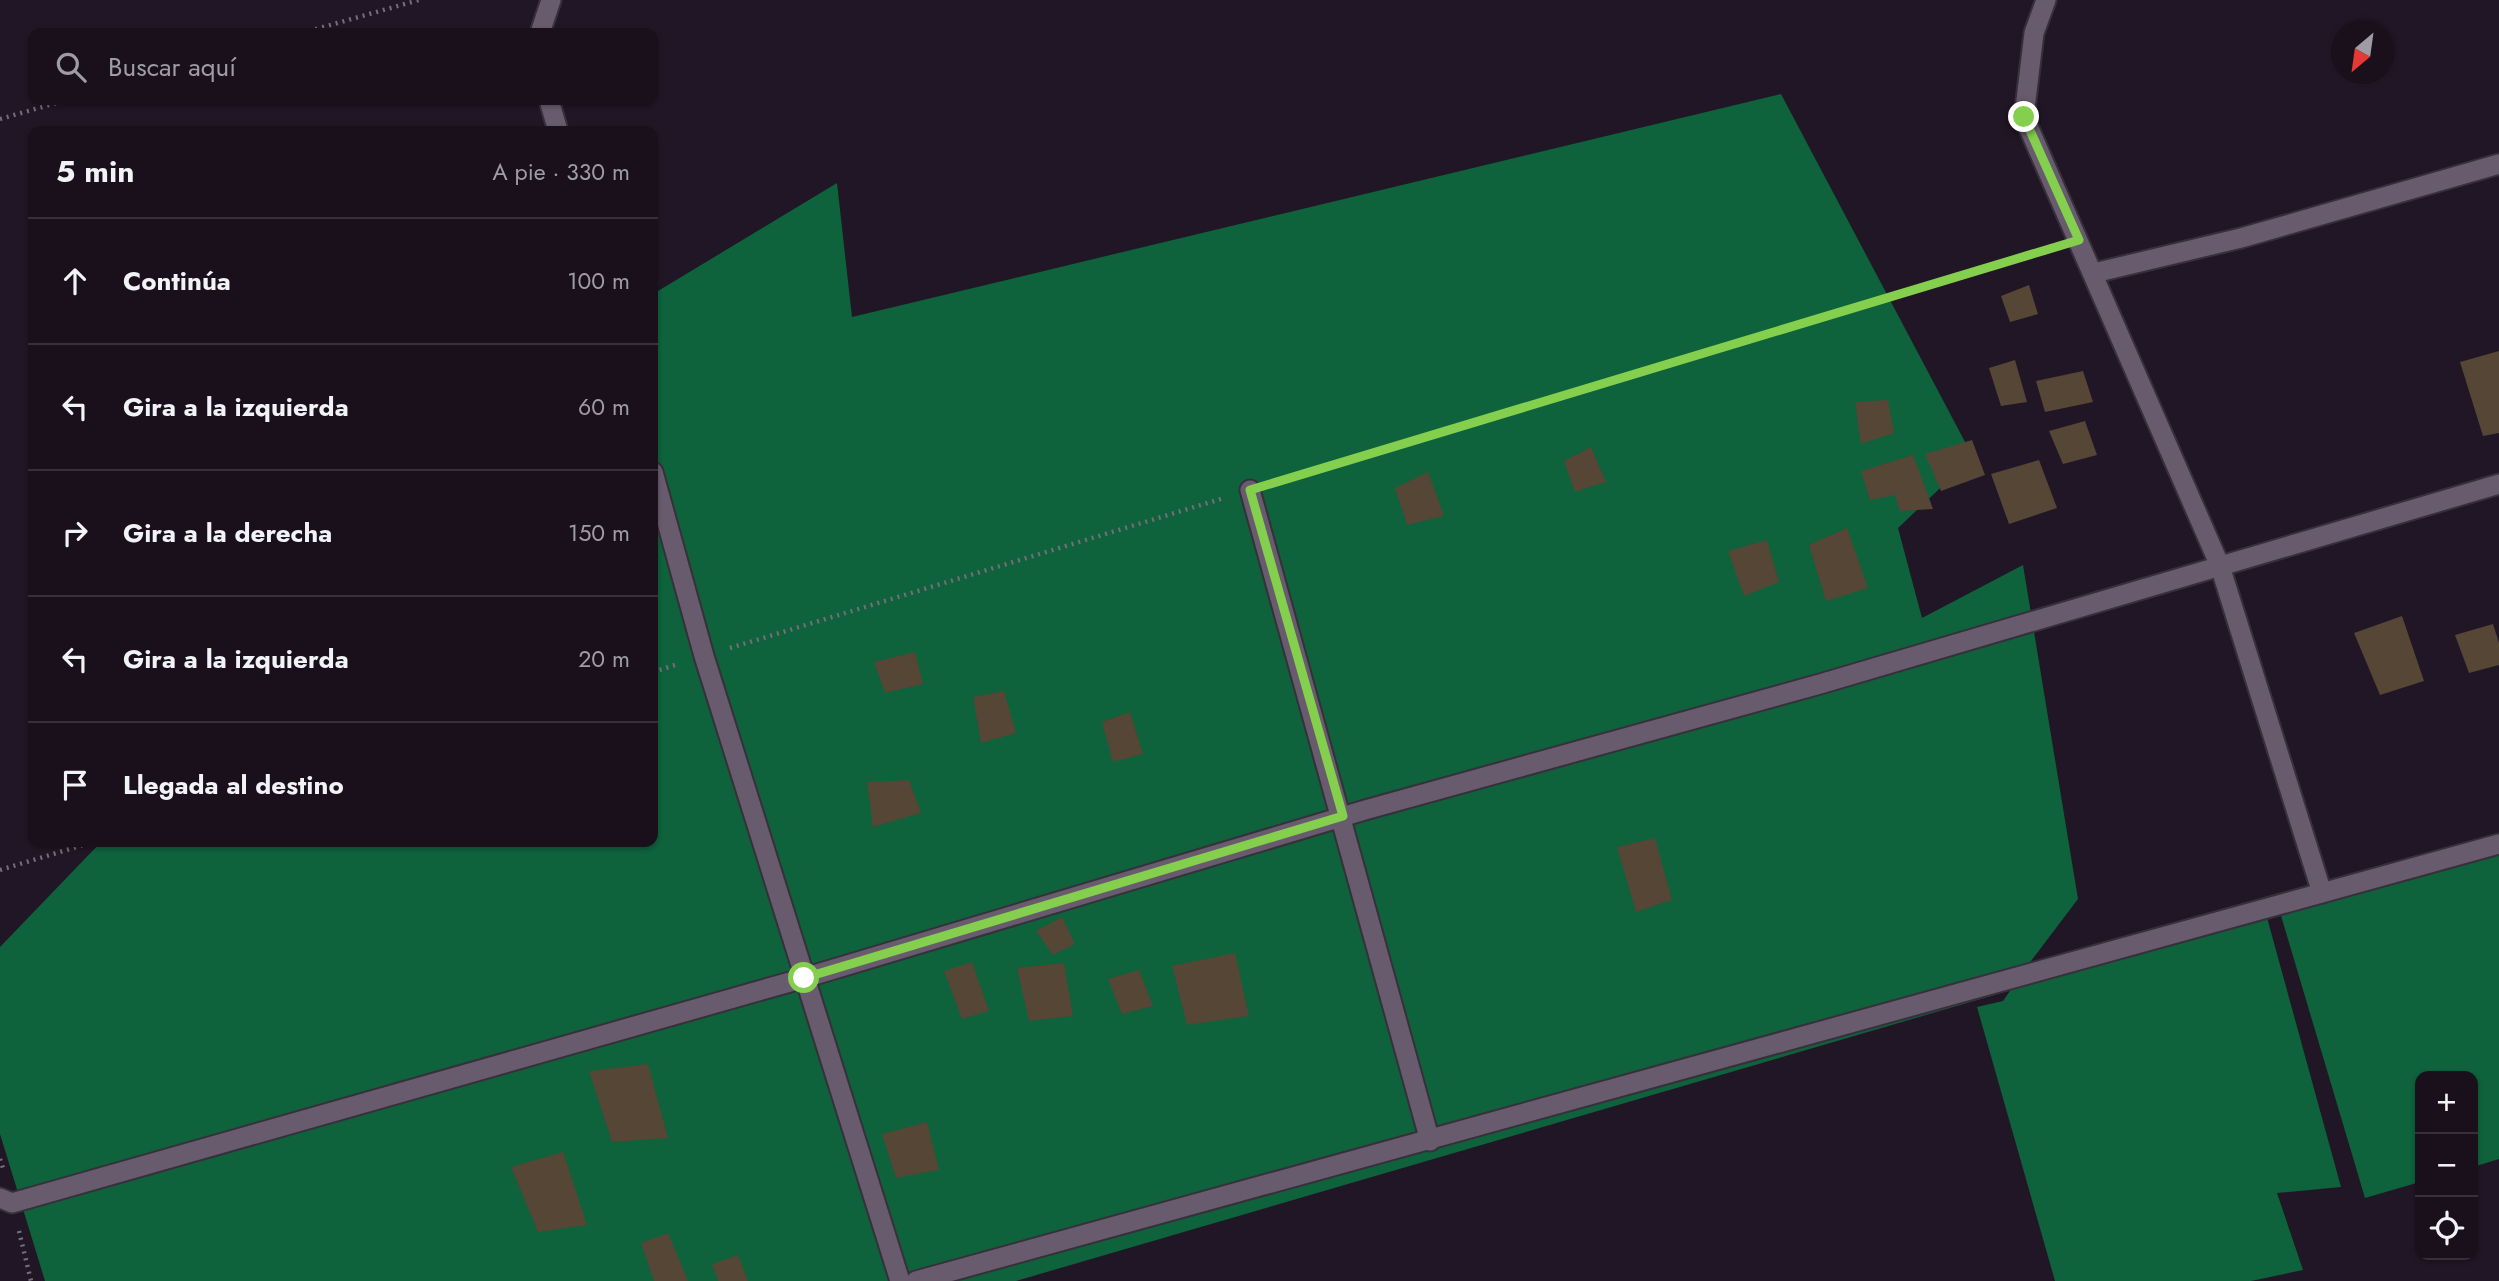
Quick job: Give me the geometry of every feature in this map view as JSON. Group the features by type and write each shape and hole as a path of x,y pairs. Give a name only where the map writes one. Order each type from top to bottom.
{"street":[{"path":"542,28 551,0"},
{"path":"2046,0 2034,33 2024,117 2220,566 2322,893"},
{"path":"551,105 557,126"},
{"path":"2094,273 2241,238 2499,164"},
{"path":"0,1198 12,1203 804,978 1343,816 1820,684 2499,484"},
{"path":"658,490 704,656 900,1281"},
{"path":"1250,490 1343,816 1430,1141"},
{"path":"916,1281 2499,844"}],"path":[{"path":"320,28 419,0"},
{"path":"0,119 49,105"},
{"path":"658,670 2079,240"},
{"path":"0,870 76,847"}],"green space":[{"path":"1781,94 1973,457 1898,528 1922,618 2023,565 2078,899 2008,991 1016,1281 45,1281 0,1134 0,947 96,847 658,847 658,291 837,183 852,317"},
{"path":"2499,845 2499,1159 2478,1165 2478,1071 2415,1071 2415,1183 2365,1198 2279,909"},
{"path":"2263,903 2341,1187 2277,1193 2303,1270 2251,1281 2055,1281 1977,1007 2003,1001 2028,965"}],"building":[{"path":"2029,285 2038,314 2010,322 2001,296"},
{"path":"2499,351 2499,433 2483,436 2460,362"},
{"path":"2015,360 2027,402 2001,406 1989,368"},
{"path":"2083,371 2093,402 2045,412 2036,381"},
{"path":"1888,400 1894,433 1861,444 1855,402"},
{"path":"2085,421 2097,455 2063,464 2049,431"},
{"path":"1972,440 1985,475 1941,491 1925,454"},
{"path":"1591,447 1606,482 1575,492 1564,461"},
{"path":"1913,455 1933,509 1900,511 1895,495 1870,500 1861,471"},
{"path":"2039,460 2057,508 2009,524 1991,474"},
{"path":"1428,472 1444,516 1407,525 1395,488"},
{"path":"1847,528 1868,588 1826,601 1809,545"},
{"path":"1767,540 1779,582 1744,596 1728,551"},
{"path":"2402,616 2424,681 2380,695 2354,633"},
{"path":"2493,624 2499,643 2499,665 2469,673 2455,635"},
{"path":"915,652 923,684 885,693 874,662"},
{"path":"1004,691 1016,733 981,743 973,697"},
{"path":"1130,712 1143,754 1113,762 1102,722"},
{"path":"909,780 921,813 873,827 867,782"},
{"path":"1655,838 1672,900 1636,912 1617,847"},
{"path":"1062,917 1075,944 1053,955 1036,931"},
{"path":"1235,953 1249,1016 1187,1025 1172,966"},
{"path":"972,962 989,1011 962,1019 944,971"},
{"path":"1064,963 1073,1016 1029,1021 1017,968"},
{"path":"1139,970 1153,1006 1122,1014 1108,979"},
{"path":"648,1064 668,1138 612,1142 589,1071"},
{"path":"927,1122 939,1170 896,1178 882,1134"},
{"path":"563,1152 587,1225 538,1232 511,1167"},
{"path":"668,1233 688,1281 654,1281 641,1243"},
{"path":"738,1255 748,1281 718,1281 712,1264"}],"route":[{"path":"804,978 1343,816 1250,490 2079,240 2024,117"}]}
